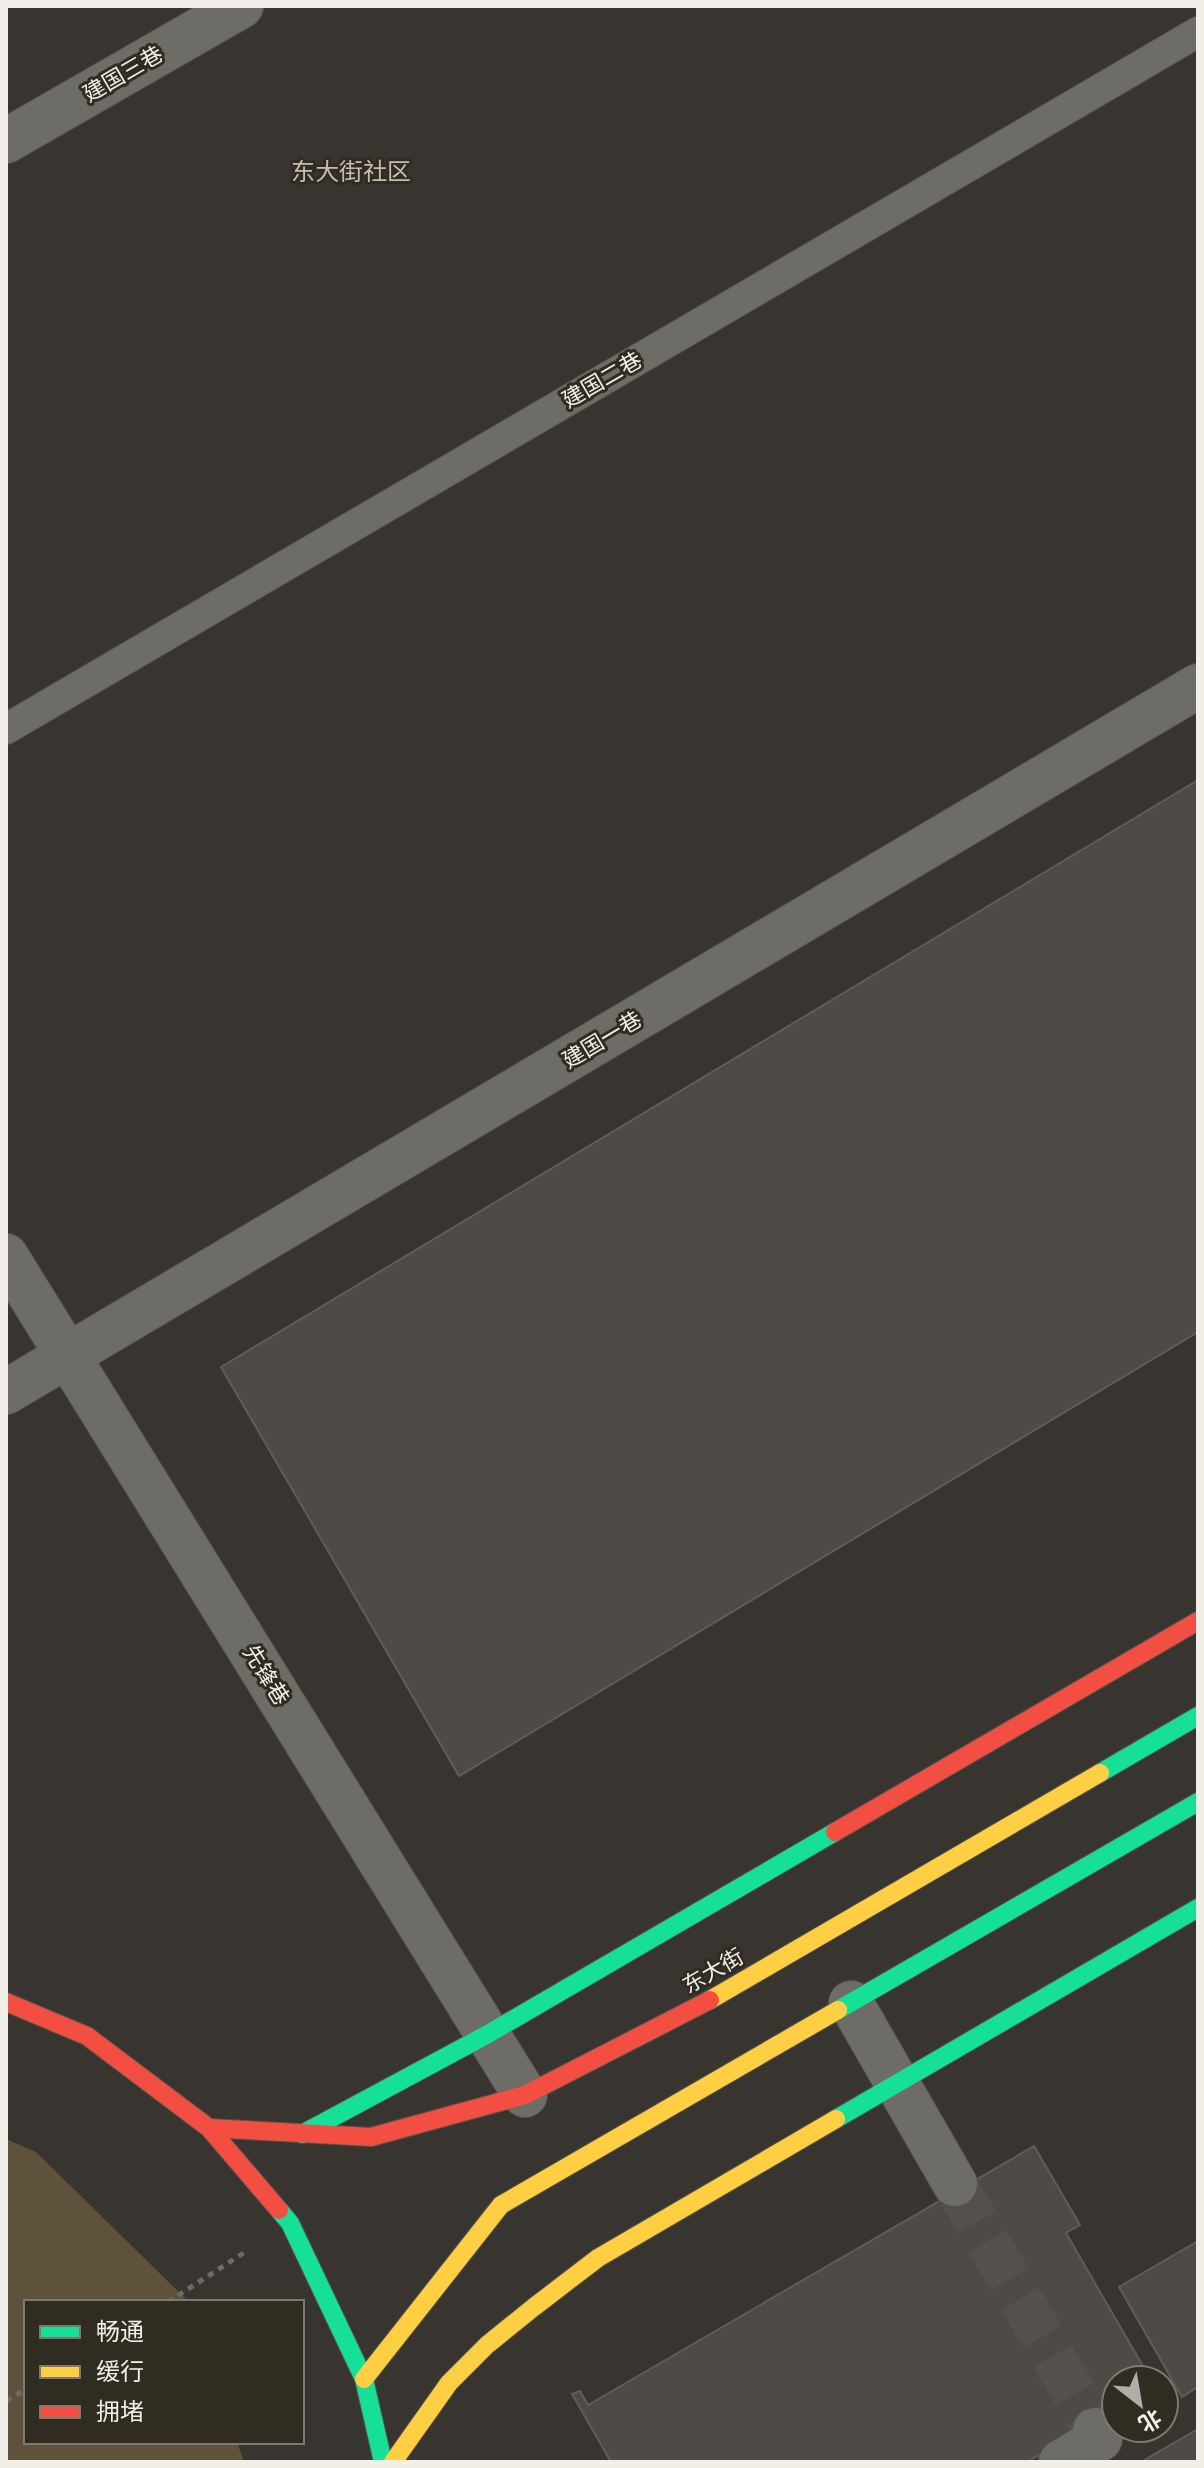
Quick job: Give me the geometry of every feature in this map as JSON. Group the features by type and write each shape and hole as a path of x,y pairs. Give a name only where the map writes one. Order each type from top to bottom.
{"main road":[{"path":"302,2134 488,2034 1198,1621"},
{"name":"东大街","path":"209,2128 371,2137 525,2095 679,2018 1198,1716"},
{"path":"364,2379 501,2205 1198,1802"},
{"path":"393,2462 420,2418 470,2360 598,2258 1198,1908"},
{"path":"6,2002 87,2036 209,2128 290,2223 364,2379 383,2462"}],"street":[{"name":"建国三巷","path":"6,141 241,6"},
{"name":"建国一巷","path":"6,1392 1198,686"},
{"name":"先锋巷","path":"6,1256 525,2095"},
{"path":"851,2003 955,2184"},
{"path":"1061,2462 1100,2439 1095,2430"}],"lane":[{"name":"建国二巷","path":"6,729 1198,32"}],"path":[{"path":"171,2300 290,2223"},
{"path":"6,2401 24,2390"}],"shaded area":[{"path":"6,2139 36,2152 187,2300 24,2300 24,2444 238,2444 244,2462 6,2462"}],"building":[{"path":"1198,780 1198,1332 459,1776 221,1367"},
{"path":"1034,2146 1080,2225 1066,2233 1142,2364 1100,2364 1100,2419 1027,2462 611,2462 572,2394 580,2391 588,2405"},
{"path":"1198,2241 1198,2387 1182,2397 1180,2364 1163,2364 1119,2287"},
{"path":"1198,2429 1198,2462 1141,2462 1172,2444 1180,2444 1180,2439"}],"tunnel":[{"path":"955,2184 1095,2430"}],"traffic: fast":[{"path":"1100,1773 1198,1716"},
{"path":"838,2010 1198,1802"},
{"path":"302,2134 488,2034 835,1832"},
{"path":"836,2119 1198,1908"},
{"path":"279,2210 290,2223 364,2379 383,2462"}],"traffic: slow":[{"path":"710,2000 1100,1773"},
{"path":"364,2379 501,2205 838,2010"},
{"path":"393,2462 449,2383 487,2345 534,2307 598,2258 836,2119"}],"traffic: jam":[{"path":"835,1832 1198,1621"},
{"path":"209,2128 371,2137 525,2095 710,2000"},
{"path":"6,2002 87,2036 209,2128 279,2210"}],"district":[{"name":"东大街社区","path":"351,172"}]}
